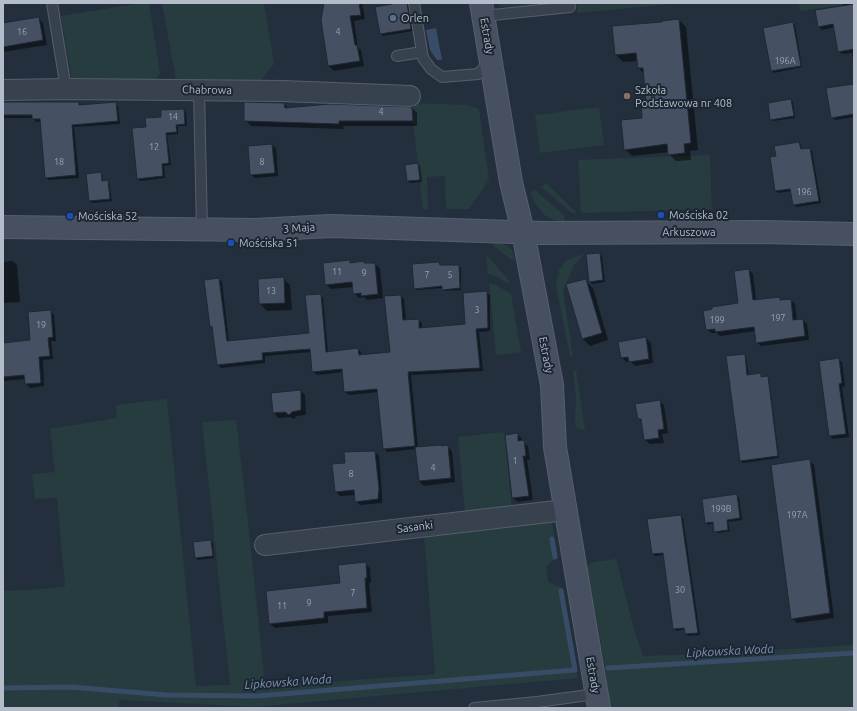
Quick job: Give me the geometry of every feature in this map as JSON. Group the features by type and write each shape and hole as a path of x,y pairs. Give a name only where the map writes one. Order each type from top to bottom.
{"main road":[{"name":"Estrady","path":"482,9 511,182 523,232 552,385 554,442 598,701"},
{"name":"3 Maja","path":"3,227 255,230 331,226 523,232"},
{"name":"Arkuszowa","path":"523,232 762,232 854,234"}],"street":[{"name":"Chabrowa","path":"3,90 66,88 283,90 410,96"},
{"name":"Sasanki","path":"265,544 565,510"}],"lane":[{"path":"52,3 66,88"},
{"path":"414,3 423,58 431,69 442,77 478,74 491,61"},
{"path":"482,9 570,8"},
{"path":"397,56 422,52"},
{"path":"198,90 202,230"},
{"path":"474,708 537,702 598,701"}],"green space":[{"path":"149,3 160,73 154,81 72,81 61,16"},
{"path":"162,3 264,3 274,64 261,80 176,80"},
{"path":"498,3 536,3 536,5 499,7"},
{"path":"576,3 682,3 578,13"},
{"path":"798,3 842,3 842,5 801,11"},
{"path":"412,103 468,105 479,109 489,180 469,209 446,209 445,176 427,177 428,209 423,209"},
{"path":"599,107 604,145 540,153 535,115"},
{"path":"710,155 712,209 581,213 578,160"},
{"path":"546,183 577,213 572,213 541,187"},
{"path":"535,190 564,215 565,222 553,220 540,210 530,193"},
{"path":"493,241 508,246 512,250 515,260 512,260 493,246"},
{"path":"486,254 509,281 509,284 498,277 488,274"},
{"path":"584,254 574,265 563,291 573,357 570,355 556,285 559,270 566,261"},
{"path":"489,283 496,285 511,294 521,352 496,355"},
{"path":"576,370 585,430 577,428 575,423 576,398 573,372"},
{"path":"167,399 196,686 230,685 202,422 236,420 265,684 341,681 435,674 424,533 536,520 552,523 558,557 546,566 548,582 563,588 578,678 254,707 120,700 118,708 3,708 3,591 43,589 65,586 57,498 35,499 32,474 55,472 50,429 117,418 116,405"},
{"path":"504,432 512,508 465,513 458,437"},
{"path":"616,559 634,629 643,656 710,654 854,645 854,708 610,708 604,660 587,566 594,562"}],"water":[{"path":"436,28 442,60 437,60 430,50 426,30"}],"building":[{"path":"324,3 359,3 361,15 350,16 355,45 357,45 360,61 328,66 321,20"},
{"name":"Orlen","path":"397,3 407,3 411,29 380,34 375,7"},
{"path":"854,4 854,49 838,52 833,24 818,27 815,10"},
{"path":"39,17 43,40 3,47 3,23"},
{"path":"679,19 691,143 684,144 685,153 668,155 667,144 624,150 621,120 642,118 641,102 646,102 643,68 638,68 636,53 615,55 612,26 662,22"},
{"path":"793,22 801,66 771,71 763,28"},
{"path":"854,84 854,114 831,118 826,88"},
{"path":"791,99 794,116 770,120 768,103"},
{"path":"3,102 79,102 79,105 116,102 118,121 72,125 76,175 45,178 40,119 32,119 32,115 3,115"},
{"path":"244,102 284,103 285,108 330,104 412,107 413,121 339,121 339,124 244,121"},
{"path":"184,109 185,124 176,125 177,132 166,133 169,163 162,164 163,176 137,179 132,128 146,127 145,118 161,117 161,110"},
{"path":"799,142 801,149 810,148 819,201 793,205 790,189 775,191 770,157 776,156 774,146"},
{"path":"272,144 275,173 250,175 248,146"},
{"path":"418,163 420,180 407,181 405,165"},
{"path":"101,172 102,181 108,180 110,199 89,201 86,174"},
{"path":"600,253 603,280 589,282 586,254"},
{"path":"350,260 350,263 364,261 364,263 375,263 378,294 361,296 361,293 353,294 352,282 325,285 323,263"},
{"path":"439,262 440,265 459,265 460,288 442,290 442,286 414,289 412,264"},
{"path":"749,269 753,300 780,297 780,300 791,299 793,320 803,319 805,336 756,343 754,327 715,332 715,329 706,330 703,311 712,309 712,307 738,303 734,271"},
{"path":"284,277 285,303 259,304 258,279"},
{"path":"219,278 227,341 309,333 305,295 321,294 326,352 358,348 359,355 390,352 384,296 401,295 403,320 419,319 419,328 465,324 463,293 487,291 488,328 476,329 480,368 408,372 415,446 383,449 377,389 344,392 342,369 312,372 310,349 262,353 263,360 217,365 204,280"},
{"path":"586,279 602,333 582,339 566,284"},
{"path":"51,310 53,337 48,338 50,356 39,357 41,383 25,384 24,375 3,377 3,343 30,340 28,312"},
{"path":"646,337 649,359 629,362 628,357 621,358 618,342"},
{"path":"745,354 747,375 761,373 761,377 768,376 778,456 740,461 726,356"},
{"path":"839,358 842,383 839,384 846,434 829,436 819,361"},
{"path":"301,390 301,410 292,412 289,415 285,412 273,413 271,393"},
{"path":"660,400 664,429 658,430 659,438 644,440 641,419 638,419 635,404"},
{"path":"518,433 518,441 524,440 526,456 523,456 529,496 512,498 505,435"},
{"path":"448,445 451,478 419,481 415,447"},
{"path":"375,451 379,489 378,499 355,502 354,490 335,492 332,464 345,463 344,452"},
{"path":"810,459 830,613 791,619 771,465"},
{"path":"737,494 740,518 727,520 728,530 714,532 713,522 705,523 702,499"},
{"path":"681,515 698,633 685,634 684,628 673,629 663,553 652,554 647,519"},
{"path":"211,540 213,556 195,558 193,542"},
{"path":"366,562 367,578 365,578 367,608 324,612 324,618 269,624 266,591 340,583 338,565"}],"waterway":[{"path":"552,539 555,557"},
{"name":"Lipkowska Woda","path":"3,688 71,687 166,695 257,696 575,670 561,591"},
{"name":"Lipkowska Woda","path":"608,668 854,653"}],"place":[{"name":"Orlen","path":"393,18"},
{"name":"Szkoła Podstawowa nr 408","path":"627,96"},
{"name":"Mościska 02","path":"661,215"},
{"name":"Mościska 52","path":"70,216"},
{"name":"Mościska 51","path":"231,243"}]}
